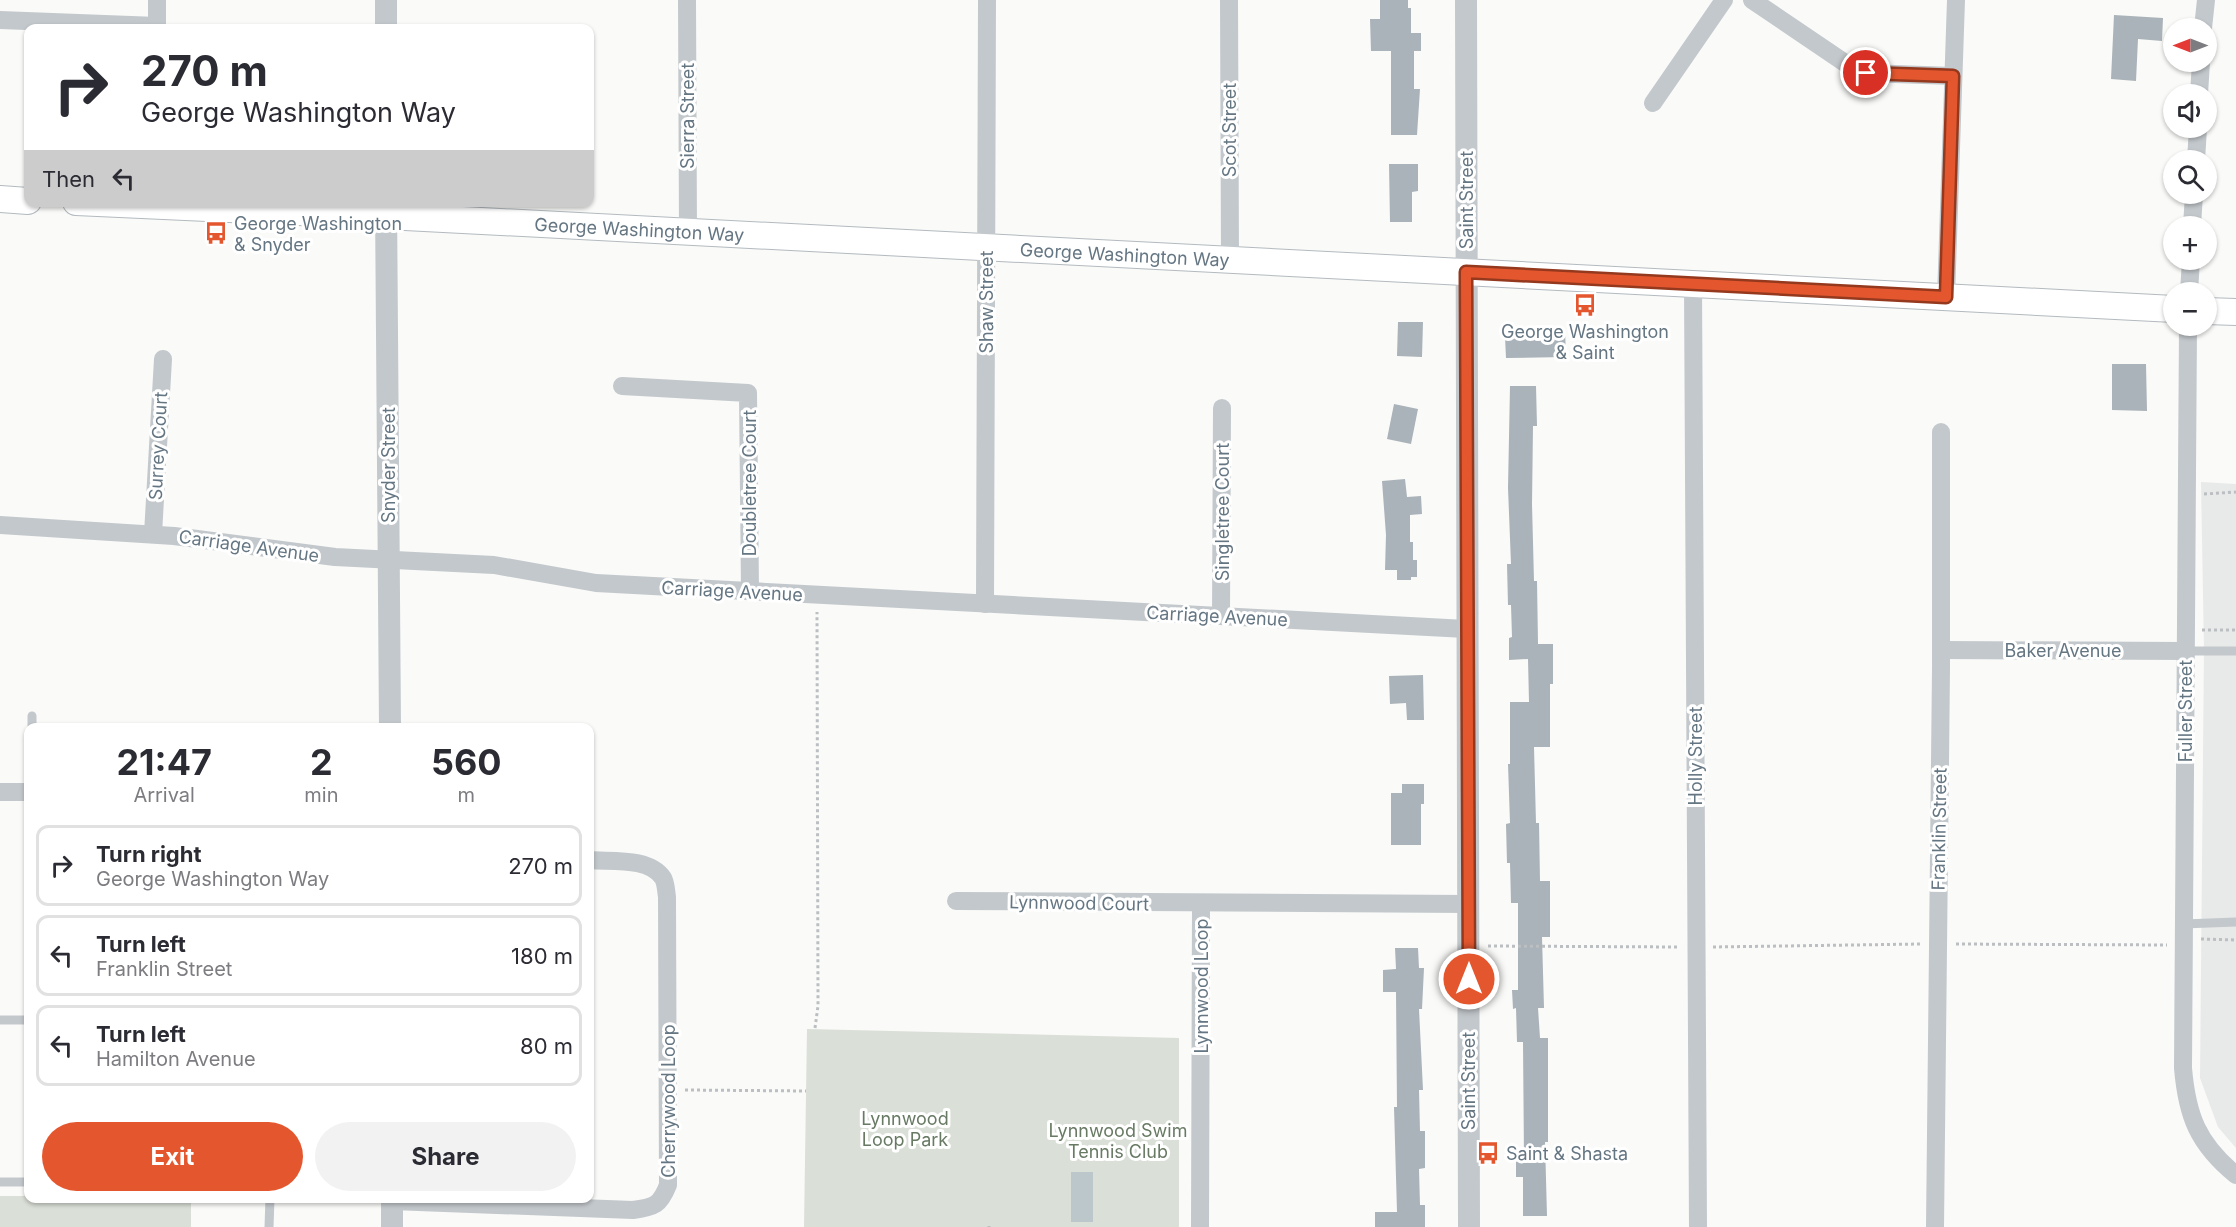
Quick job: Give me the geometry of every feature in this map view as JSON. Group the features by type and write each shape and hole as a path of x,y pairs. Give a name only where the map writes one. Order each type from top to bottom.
{"main road":[{"path":"0,200 24,201"},
{"name":"George Washington Way","path":"297,207 386,209 688,232 2163,308"},
{"path":"2217,311 2236,312"}],"street":[{"path":"157,0 157,24"},
{"path":"386,0 386,24"},
{"name":"Sierra Street","path":"687,0 688,232"},
{"name":"Shaw Street","path":"985,604 987,0"},
{"name":"Scot Street","path":"1228,0 1230,259"},
{"name":"Saint Street","path":"1466,0 1469,1227"},
{"path":"1653,103 1724,0"},
{"path":"1752,0 1848,65 1866,73 1953,76"},
{"path":"1946,297 1956,0"},
{"path":"2204,18 2206,0"},
{"path":"0,20 105,24"},
{"name":"Snyder Street","path":"386,209 390,723"},
{"name":"Holly Street","path":"1693,284 1698,1227"},
{"name":"Fuller Street","path":"2188,336 2183,1068 2185,1097 2192,1118 2205,1143 2222,1164 2236,1175"},
{"name":"Surrey Court","path":"153,534 164,359"},
{"name":"Doubletree Court","path":"622,386 748,393 750,591"},
{"name":"Singletree Court","path":"1221,616 1222,408"},
{"name":"Franklin Street","path":"1935,1227 1941,432"},
{"name":"Carriage Avenue","path":"0,525 153,534 203,539 296,554 494,565 596,584 1466,629"},
{"name":"Baker Avenue","path":"1941,650 2185,651"},
{"path":"0,792 24,792"},
{"name":"Cherrywood Loop","path":"464,1203 633,1210 651,1208 662,1200 668,1185 667,897 664,879 651,868 635,863 594,860"},
{"name":"Lynnwood Court","path":"956,902 1201,904"},
{"name":"Lynnwood Loop","path":"1200,1227 1201,904 1468,904"},
{"path":"392,1203 392,1227"}],"lane":[{"path":"2185,651 2236,651"},
{"path":"32,716 32,723"},
{"path":"2183,924 2236,922"},
{"path":"0,1020 24,1020"},
{"path":"0,1182 24,1182"},
{"path":"269,1227 270,1203"}],"path":[{"path":"2204,494 2236,492"},
{"path":"815,1028 818,1006 817,612"},
{"path":"2202,630 2236,630"},
{"path":"2199,939 2236,940"},
{"path":"1486,946 2167,945"},
{"path":"683,1089 806,1091"}],"shaded area":[{"path":"2201,482 2236,484 2236,1148 2218,1127 2200,1078 2204,650"},
{"path":"1071,1172 1093,1172 1093,1222 1071,1222"}],"green space":[{"name":"Lynnwood Loop Park","path":"807,1029 1179,1038 1179,1227 804,1227"},
{"path":"0,1196 24,1196 24,1203 191,1203 191,1227 0,1227"}],"building":[{"path":"1380,0 1408,0 1408,8 1411,8 1411,33 1421,33 1421,51 1414,51 1414,89 1420,89 1417,135 1391,135 1391,51 1371,51 1370,19 1380,19"},
{"path":"2114,15 2163,18 2162,41 2138,39 2136,81 2111,79"},
{"path":"1389,164 1418,164 1418,191 1412,192 1412,222 1390,222"},
{"path":"1398,322 1423,322 1422,357 1397,356"},
{"path":"1565,330 1566,357 1506,358 1505,337 1524,337 1524,331"},
{"path":"2112,364 2146,364 2147,411 2112,410"},
{"path":"1510,386 1536,386 1537,426 1533,426 1532,504 1538,644 1553,644 1553,684 1550,684 1550,747 1534,747 1540,881 1550,881 1550,937 1542,937 1544,1008 1538,1008 1540,1038 1548,1038 1548,1142 1545,1142 1547,1216 1523,1216 1523,1177 1516,1177 1516,1160 1524,1159 1523,1042 1517,1042 1516,1008 1513,1009 1512,990 1518,990 1518,903 1511,903 1506,824 1510,823 1508,764 1510,764 1510,702 1529,702 1528,659 1509,660 1509,638 1512,637 1511,605 1508,605 1507,564 1511,564 1508,488"},
{"path":"1394,404 1418,409 1411,444 1387,439"},
{"path":"1405,479 1407,497 1421,496 1422,514 1410,515 1410,542 1413,542 1413,560 1417,560 1417,577 1411,577 1411,580 1397,580 1397,570 1385,570 1386,535 1382,481"},
{"path":"1423,675 1424,720 1407,720 1406,703 1390,704 1389,676"},
{"path":"1402,784 1424,784 1424,804 1421,804 1421,845 1391,845 1391,793 1402,793"},
{"path":"1395,948 1418,948 1419,968 1424,968 1422,1009 1419,1009 1423,1090 1419,1090 1420,1131 1425,1131 1425,1168 1419,1169 1420,1205 1425,1205 1425,1227 1375,1227 1375,1212 1397,1212 1394,1107 1397,1107 1396,992 1383,992 1383,970 1396,969"}],"place":[{"name":"George Washington & Snyder","path":"216,233"},
{"name":"George Washington & Saint","path":"1585,305"},
{"name":"Saint & Shasta","path":"1488,1153"}],"route":[{"path":"1469,979 1466,272 1946,297 1953,76 1866,73"}],"park label":[{"name":"Lynnwood Swim Tennis Club","path":"1118,1140"}]}
